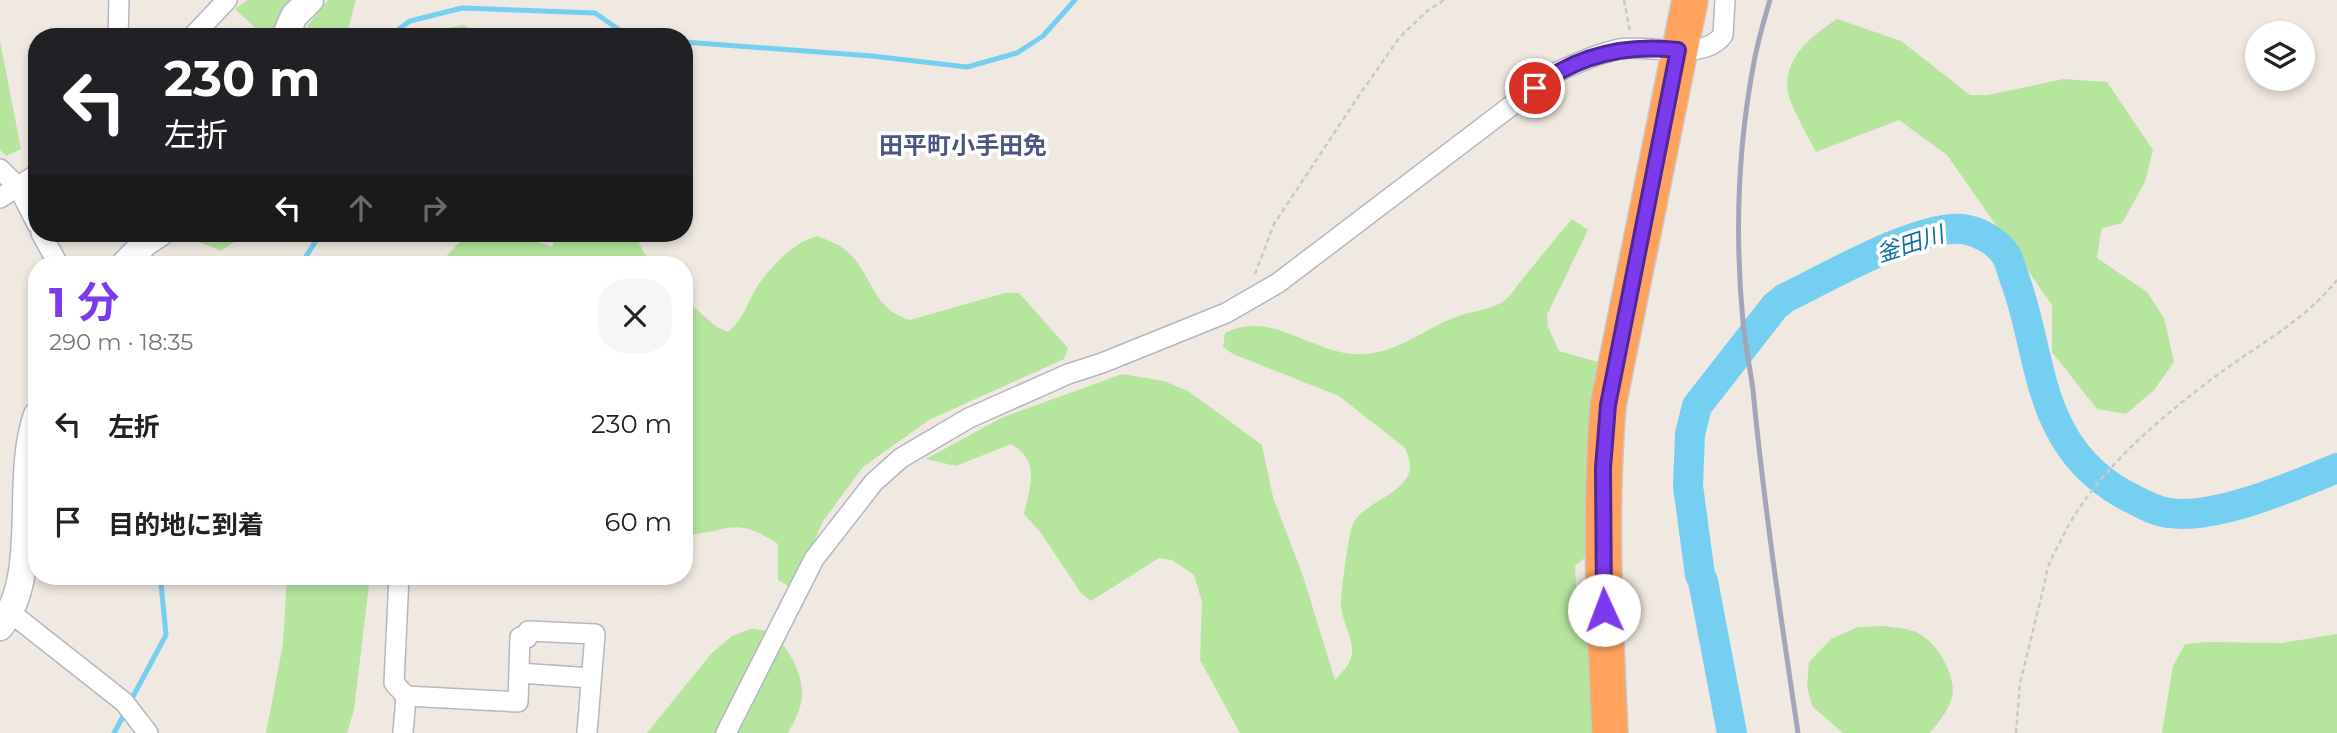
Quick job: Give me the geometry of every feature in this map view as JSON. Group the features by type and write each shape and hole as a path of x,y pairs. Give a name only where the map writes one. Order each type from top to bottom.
{"highway":[{"path":"1610,733 1602,560 1603,468 1608,405 1689,0"}],"main road":[{"path":"289,28 294,16 310,0"},
{"path":"133,256 146,242"},
{"path":"5,620 23,573 28,457"}],"street":[{"path":"117,28 119,0"},
{"path":"201,28 227,0"},
{"path":"726,733 814,559 874,482 901,458 968,418 1068,374 1226,313 1278,283 1553,74 1594,56 1634,48 1703,49 1718,42 1723,35 1725,0"},
{"path":"0,169 18,187 28,206"},
{"path":"0,198 28,180"},
{"path":"399,585 394,683 405,696 403,733"},
{"path":"5,620 124,702 148,733"},
{"path":"405,696 518,702 520,637 527,638 528,631 595,634 587,733"},
{"path":"519,673 592,678"}],"path":[{"path":"1244,303 1274,224 1350,108 1399,38 1427,10 1444,0"},
{"path":"1624,0 1634,48"},
{"path":"2016,733 2020,683 2046,571 2069,524 2098,482 2164,418 2221,373 2293,324 2320,302 2337,280"}],"green space":[{"path":"247,0 302,0 280,28 255,28 235,9"},
{"path":"328,0 356,0 348,28 307,28"},
{"path":"1837,19 1901,41 1970,95 1988,95 2064,79 2107,82 2153,150 2145,182 2122,223 2101,231 2097,258 2147,292 2164,318 2174,362 2154,390 2126,414 2097,409 2052,352 2052,305 1947,155 1899,120 1816,152 1792,105 1788,80 1790,68 1801,49"},
{"path":"464,25 469,28 448,28"},
{"path":"0,41 21,149 6,156 0,150"},
{"path":"1572,219 1588,230 1547,315 1548,327 1559,351 1605,364 1593,551 1575,566 1578,631 1596,634 1599,733 1240,733 1200,660 1202,602 1194,575 1172,560 1159,558 1091,601 1081,593 1041,533 1024,514 1031,475 1027,459 1020,451 1011,444 956,466 926,459 1001,418 1122,374 1164,381 1188,391 1262,445 1273,497 1303,576 1335,680 1348,664 1352,652 1341,606 1352,526 1369,507 1402,484 1409,474 1410,462 1404,447 1339,396 1233,354 1223,347 1225,333 1242,327 1258,326 1353,354 1393,348 1453,318 1493,307 1504,301"},
{"path":"818,236 840,246 853,257 886,307 910,320 1005,293 1019,293 1068,348 1064,359 929,420 863,467 823,521 793,589 778,580 778,544 763,535 741,527 693,534 693,307 717,327 728,332 740,318 767,273 791,250"},
{"path":"199,242 234,242 221,251"},
{"path":"460,242 539,242 552,247 554,242 638,242 647,256 446,256"},
{"path":"286,585 369,585 354,710 347,733 266,733 283,644"},
{"path":"1884,626 1909,630 1923,636 1942,656 1950,673 1953,690 1951,702 1930,733 1843,733 1812,706 1807,687 1809,662 1831,639 1858,627"},
{"path":"750,629 767,631 774,635 787,650 797,669 802,697 799,711 788,733 647,733 711,654 732,636"},
{"path":"2337,634 2337,733 2162,733 2173,666 2185,644 2282,643"}],"waterway":[{"path":"693,43 872,56 967,67 1017,53 1043,36 1075,0"},
{"path":"400,28 410,21 462,8 595,13 617,28"},
{"name":"釜田川","path":"1732,733 1700,575 1688,486 1690,434 1697,406 1775,306 1785,298 1873,254 1922,235 1944,230 1968,230 1981,234 1998,245 2010,264 2044,389 2063,435 2094,473 2146,506 2169,513 2188,514 2231,507 2337,468"},
{"path":"306,256 315,242"},
{"path":"130,702 166,635 161,585"},
{"path":"114,733 126,711"}],"railway":[{"path":"1770,0 1756,54 1744,126 1739,257 1744,331 1798,733"}],"district":[{"name":"田平町小手田免","path":"963,145"}],"route":[{"path":"1535,88 1553,74 1594,56 1634,48 1678,50 1613,368 1608,405 1603,468 1604,610"}]}
